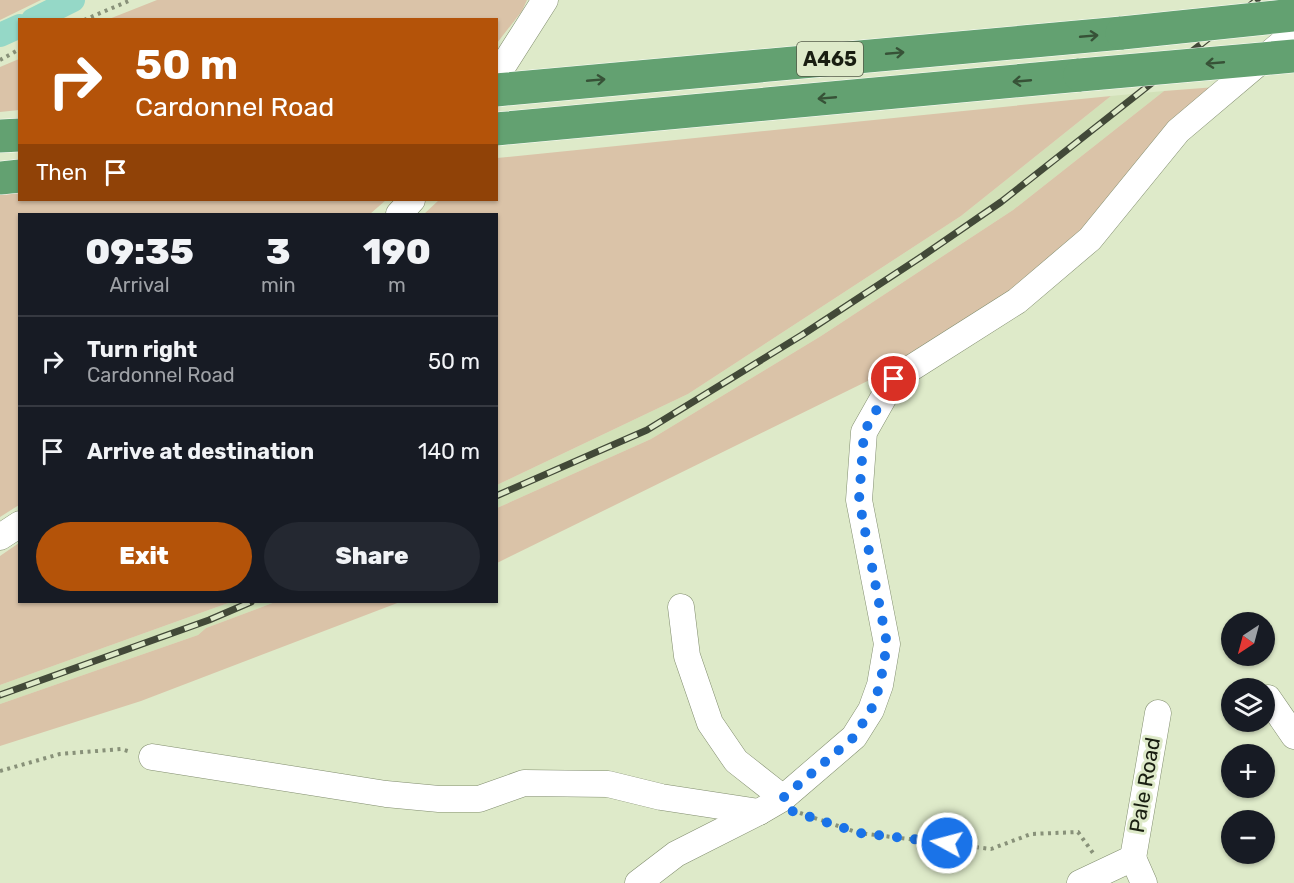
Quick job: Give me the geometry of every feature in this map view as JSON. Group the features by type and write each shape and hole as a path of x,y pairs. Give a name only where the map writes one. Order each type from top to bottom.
{"highway":[{"name":"A465","path":"498,90 1122,33 1294,15"},
{"name":"A465","path":"500,128 1294,56"},
{"path":"0,136 18,135"},
{"path":"0,178 18,176"}],"street":[{"path":"498,74 545,0"},
{"path":"638,883 676,854 783,798 854,737 871,710 880,685 887,644 859,500 864,432 894,379 1017,301 1082,246 1178,131 1294,33"},
{"path":"400,213 411,201"},
{"path":"0,537 18,525"},
{"path":"681,607 687,656 710,723 736,762 783,798"},
{"path":"1275,708 1294,736"},
{"name":"Pale Road","path":"1144,883 1133,858 1158,712"},
{"path":"152,757 386,795 479,799 524,783 608,784 661,797 759,812"},
{"name":"Pale Road","path":"1080,883 1133,858"}],"path":[{"path":"89,18 131,0"},
{"path":"0,60 18,50"},
{"path":"0,771 60,754 121,749 152,757"},
{"path":"783,798 792,811 859,833 991,849 1031,834 1078,832 1107,870"}],"shaded area":[{"path":"0,0 41,0 0,20"},
{"path":"157,0 527,0 522,11 498,42 498,18 112,18"},
{"path":"18,59 18,110 0,112 0,67"},
{"path":"1216,87 1104,209 1016,287 892,369 498,563 498,508 651,439 821,336 1013,210 1164,91"},
{"path":"1164,91 1013,210 821,336 651,439 498,508 498,485 688,394 961,216 1111,96"},
{"path":"1111,96 961,216 688,394 498,485 498,213 425,213 438,201 498,201 498,158"},
{"path":"18,191 18,201 385,201 371,213 18,213 18,506 0,517 0,193"},
{"path":"18,544 18,603 228,603 0,685 0,556"},
{"path":"228,603 272,603 206,628 198,635 0,704 0,685"},
{"path":"272,603 397,603 141,701 0,746 0,704 198,635 206,628"}],"waterway":[{"path":"37,18 73,0"},
{"path":"0,35 18,27"}],"railway":[{"path":"498,495 647,430 802,335 1001,202 1257,0"},
{"path":"0,695 209,620 249,603"}],"route":[{"path":"894,379 864,432 859,500 887,644 880,685 871,710 854,737 783,798 792,811 859,833 947,843"}]}
